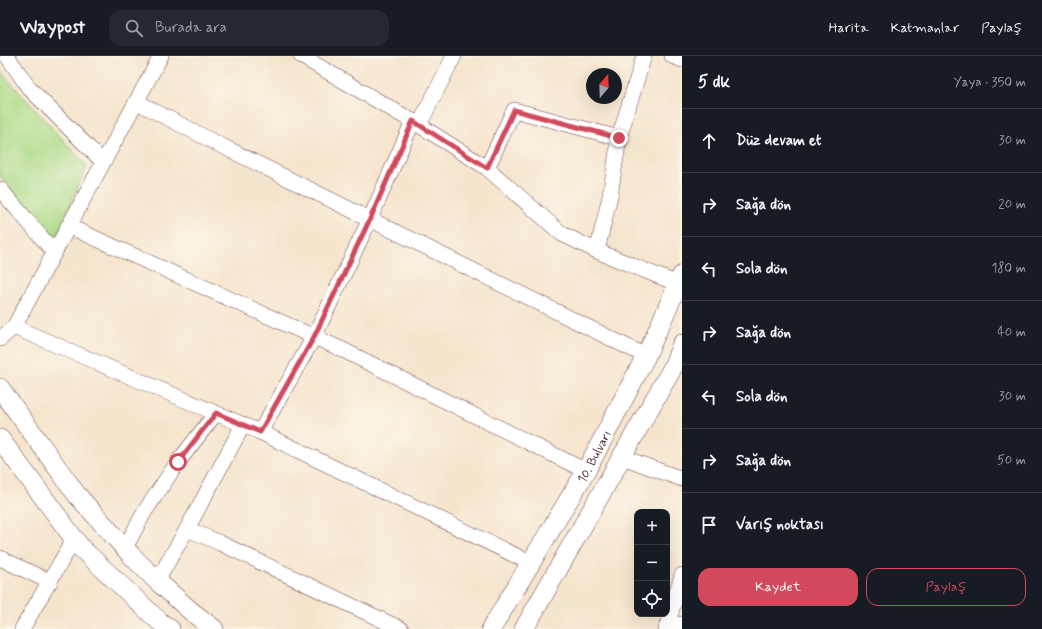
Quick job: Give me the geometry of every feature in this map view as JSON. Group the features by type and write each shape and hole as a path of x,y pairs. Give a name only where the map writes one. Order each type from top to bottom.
{"main road":[{"name":"10. Bulvarı","path":"491,629 586,471 646,356 680,280"},
{"name":"10. Bulvarı","path":"524,629 622,457 678,367 682,344"},
{"path":"0,388 78,496 157,581 214,629"},
{"path":"0,439 81,548 160,622 170,629"}],"street":[{"path":"7,56 29,88 103,162"},
{"path":"0,339 14,327 161,56"},
{"path":"301,56 416,123 487,168 562,234 597,251 680,280"},
{"path":"260,432 314,337 416,123 454,56"},
{"path":"597,251 610,196 619,138 644,56"},
{"path":"672,56 682,60"},
{"path":"137,102 646,356"},
{"path":"487,168 514,110 619,138"},
{"path":"0,189 54,252"},
{"path":"68,226 355,356 586,471"},
{"path":"14,327 260,432 531,563"},
{"path":"125,548 145,511 178,462 216,413"},
{"path":"157,581 243,425"},
{"path":"622,457 682,479"},
{"path":"187,529 220,543 401,629"},
{"path":"22,629 74,539"},
{"path":"0,558 50,582"},
{"path":"672,626 682,575"}],"green space":[{"path":"0,71 87,166 55,240 0,177"}],"route":[{"path":"178,462 216,413 260,432 314,337 370,219 413,121 487,168 514,110 619,138"}]}
